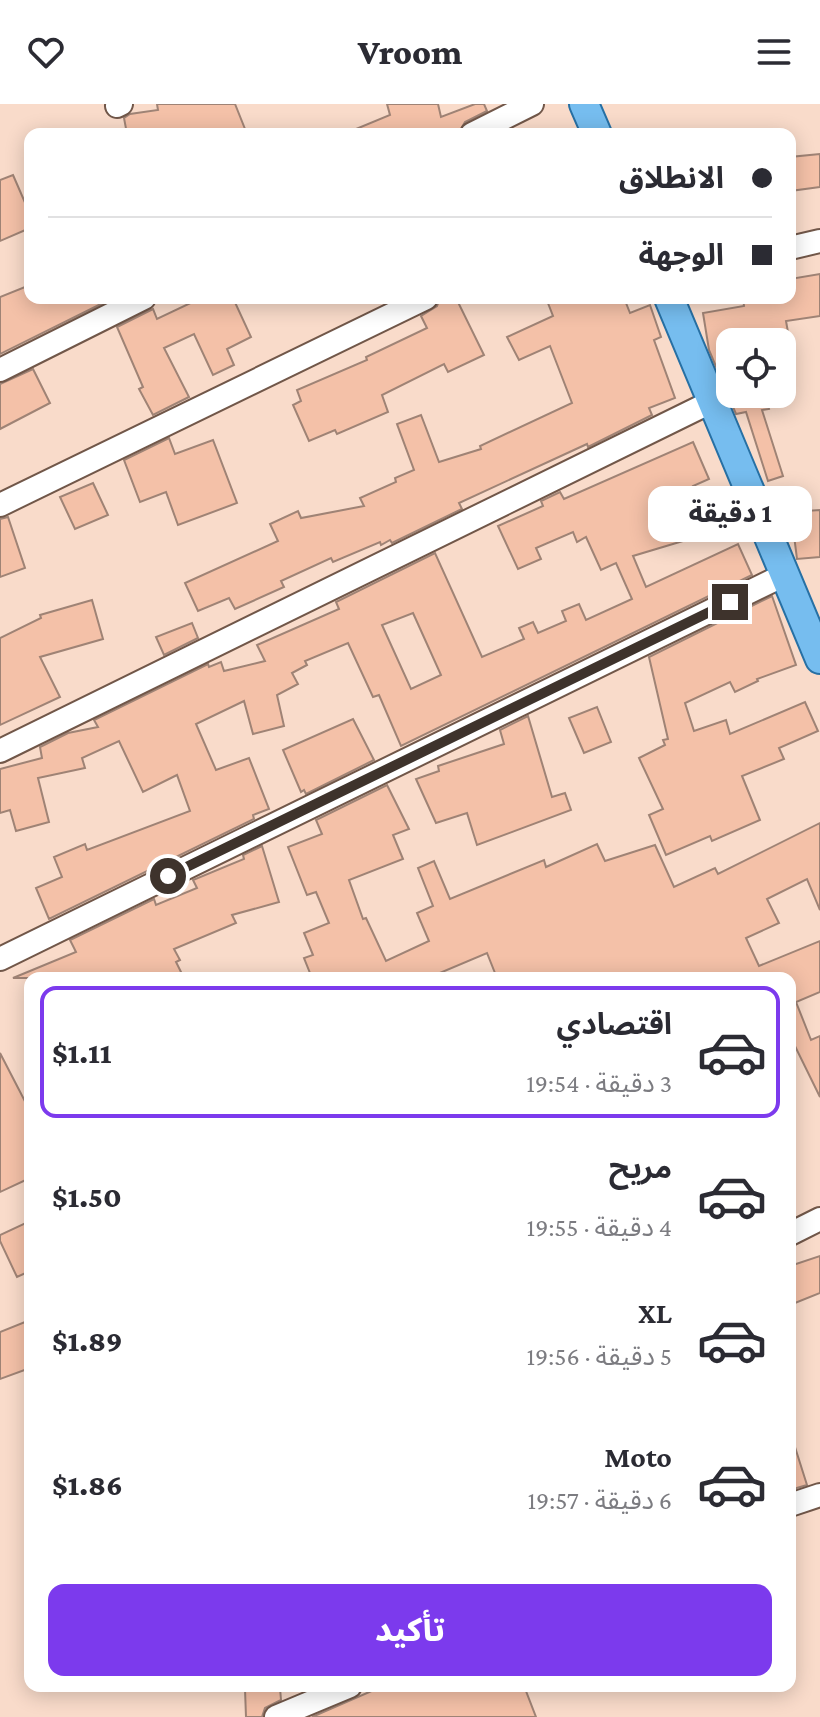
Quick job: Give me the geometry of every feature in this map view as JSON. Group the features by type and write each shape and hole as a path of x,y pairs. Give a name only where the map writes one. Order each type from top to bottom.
{"main road":[{"path":"584,104 594,128"},
{"path":"672,304 819,649"}],"street":[{"path":"484,128 532,104"},
{"path":"796,247 820,241"},
{"path":"0,370 132,304"},
{"path":"0,505 414,304"},
{"path":"0,751 713,401"},
{"path":"0,959 786,574"},
{"path":"796,1231 820,1219"},
{"path":"796,1503 820,1495"},
{"path":"276,1717 336,1692"}],"building":[{"path":"157,104 235,104 245,128 126,128 124,118 130,114 158,110"},
{"path":"387,104 438,104 441,117 475,104 484,104 487,111 465,122 462,128 359,128 390,115"},
{"path":"820,154 820,187 796,190 796,156"},
{"path":"13,175 24,200 24,231 0,241 0,180"},
{"path":"820,274 820,316 786,321 787,328 716,328 716,367 709,350 703,313 744,304 796,304 796,278"},
{"path":"24,287 24,304 101,304 0,354 0,297"},
{"path":"188,304 236,304 251,337 227,349 234,365 213,375 194,334 164,348 189,397 153,415 139,389 143,387 117,327 153,309 157,319"},
{"path":"459,304 484,355 448,372 444,364 382,395 388,412 337,434 335,430 309,441 293,405 301,401 297,390 367,360 366,357 427,328 421,316 437,306"},
{"path":"548,304 626,304 630,313 650,305 661,337 654,340 675,398 649,408 652,415 588,447 587,444 459,503 462,509 392,543 390,540 381,545 380,542 333,562 331,558 281,581 284,587 235,609 229,598 198,611 185,583 278,541 270,524 298,511 301,518 364,506 360,498 414,470 397,424 421,415 439,462 481,449 480,446 572,403 550,346 519,360 507,337 553,316"},
{"path":"33,369 50,403 0,429 0,384"},
{"path":"733,408 769,408 762,410 783,476 768,481 746,412 736,414"},
{"path":"169,438 175,454 213,440 237,503 178,525 166,492 140,502 124,460"},
{"path":"693,442 709,479 693,486 705,517 721,509 730,527 633,556 646,587 738,544 752,575 401,746 379,695 373,697 348,643 305,661 307,665 292,673 298,684 277,695 284,726 253,734 244,701 196,724 216,770 249,758 269,809 49,919 36,888 62,877 54,857 85,844 87,850 190,811 177,775 143,792 119,741 82,758 85,768 38,778 49,822 16,831 10,810 0,813 0,769 42,758 40,747 68,733 98,727 94,720 208,664 209,667 221,662 224,671 265,661 257,645 339,609 336,602 435,553 482,657 524,639 519,628 533,622 538,633 566,621 562,611 579,604 586,620 632,599 616,563 601,570 586,537 577,542 573,532 536,548 541,559 518,569 498,526 543,506 541,501 560,492 564,499","holes":["413,613 441,675 411,689 382,625"]},
{"path":"93,483 108,515 75,529 60,497"},
{"path":"820,510 820,557 797,559 791,512"},
{"path":"8,517 25,568 0,577 0,519"},
{"path":"772,596 796,665 757,679 735,692 730,682 685,703 694,731 726,720 730,734 805,702 818,731 779,748 784,759 742,776 760,820 712,841 710,836 666,855 649,815 663,809 639,758 665,745 663,740 668,739 649,657"},
{"path":"92,600 103,639 40,657 60,697 0,725 0,638 41,618 40,615"},
{"path":"192,623 198,638 164,655 156,637"},
{"path":"597,707 611,742 584,753 569,718"},
{"path":"528,716 552,797 565,793 571,810 477,845 467,813 436,823 416,779 439,771 438,766 504,744 500,730"},
{"path":"353,719 374,760 306,794 304,790 301,792 283,750"},
{"path":"387,785 409,829 393,835 403,859 349,880 363,919 366,918 386,961 429,941 417,913 433,906 418,868 434,861 450,899 544,860 546,867 597,844 605,861 655,845 674,887 715,868 718,874 820,823 820,910 807,879 767,899 779,923 746,938 759,966 820,941 820,992 796,1002 796,972 495,972 487,953 442,972 310,972 304,958 313,955 304,933 329,923 316,892 307,895 288,847 322,834 316,820"},
{"path":"262,846 279,902 232,915 236,923 174,949 180,960 176,962 181,972 28,972 76,952 70,940 154,899 156,905 197,888 193,880 244,859 243,855"},
{"path":"796,1002 811,1040 820,1036 820,1097 796,1048"},
{"path":"0,1053 24,1099 24,1181 0,1192"},
{"path":"24,1224 24,1274 17,1277 0,1235"},
{"path":"820,1256 820,1293 796,1303 796,1264"},
{"path":"24,1322 24,1370 0,1379 0,1332"},
{"path":"796,1450 807,1485 796,1488"},
{"path":"245,1692 280,1692 281,1700 265,1708 262,1717 246,1717"},
{"path":"369,1692 526,1692 536,1717 312,1717"}],"route":[{"path":"168,876 730,602"}]}
